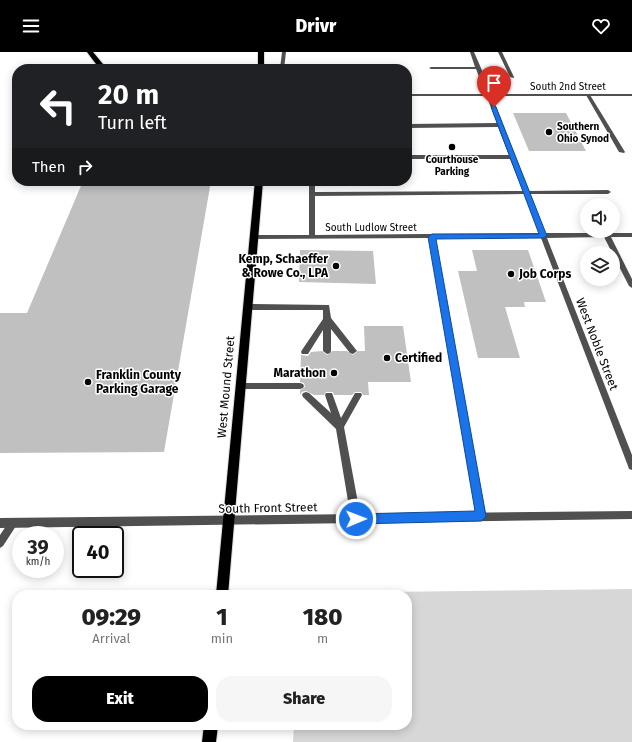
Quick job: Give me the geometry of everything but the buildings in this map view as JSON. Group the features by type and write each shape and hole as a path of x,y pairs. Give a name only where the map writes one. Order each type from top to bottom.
{"highway":[{"path":"90,52 98,64"},
{"path":"261,52 261,64"}],"main road":[{"name":"West Mound Street","path":"223,590 230,520 240,386 259,186"},
{"path":"209,742 210,730"}],"street":[{"path":"283,64 284,52"},
{"name":"West Noble Street","path":"472,52 632,466"},
{"path":"500,52 512,77"},
{"path":"431,68 478,68"},
{"name":"South 2nd Street","path":"412,95 632,95"},
{"path":"588,95 622,152"},
{"path":"412,126 501,125"},
{"path":"412,157 512,157"},
{"path":"312,186 312,238"},
{"path":"312,194 608,192"},
{"name":"South Ludlow Street","path":"254,237 580,236"},
{"name":"South Ludlow Street","path":"620,236 632,236"},
{"path":"432,237 481,516"},
{"path":"608,238 632,286"},
{"path":"248,307 327,307 327,351"},
{"path":"327,319 353,351"},
{"path":"305,352 327,319"},
{"path":"240,386 300,386"},
{"path":"306,395 340,427"},
{"path":"330,395 340,427 356,519"},
{"path":"340,427 358,395"},
{"name":"South Front Street","path":"0,523 632,515"},
{"path":"0,543 13,523"}],"shaded area":[{"path":"632,589 632,742 293,742 294,730 412,730 412,592"}],"place":[{"name":"Southern Ohio Synod","path":"549,132"},
{"name":"Courthouse Parking","path":"452,147"},
{"name":"Kemp, Schaeffer & Rowe Co., LPA","path":"336,266"},
{"name":"Job Corps","path":"511,274"},
{"name":"Certified","path":"387,358"},
{"name":"Marathon","path":"334,373"},
{"name":"Franklin County Parking Garage","path":"88,382"}],"route":[{"path":"356,519 481,516 432,237 543,236 494,107"}]}
